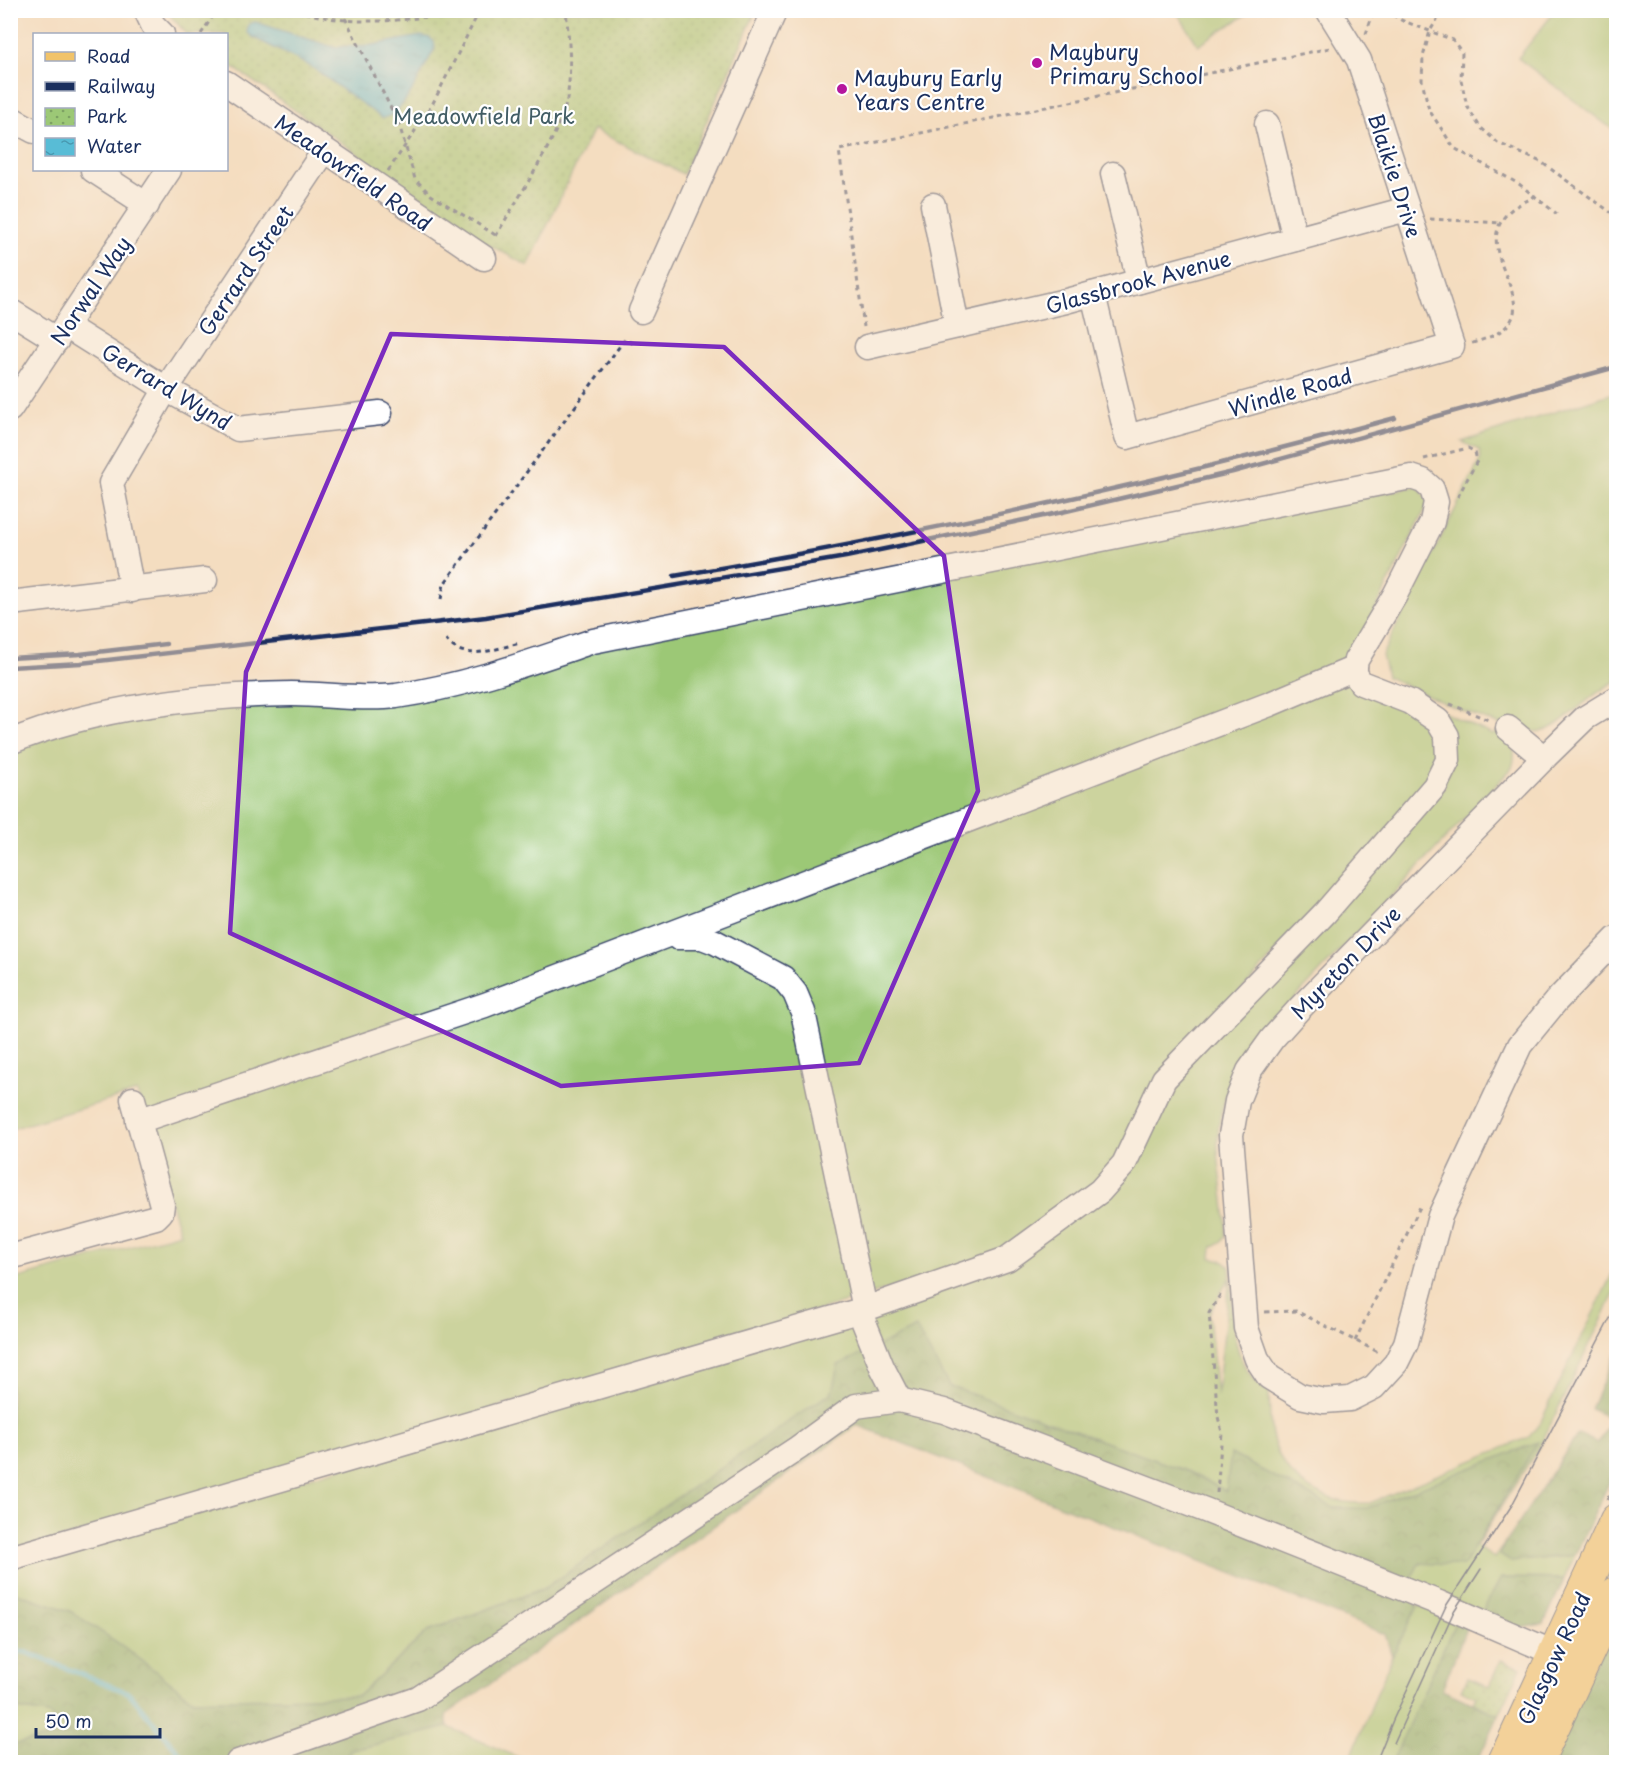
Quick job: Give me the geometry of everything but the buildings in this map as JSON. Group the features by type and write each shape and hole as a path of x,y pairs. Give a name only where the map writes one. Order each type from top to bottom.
{"main road":[{"name":"Glasgow Road","path":"1504,1762 1617,1520"},
{"name":"Glasgow Road","path":"1537,1762 1613,1601"}],"street":[{"path":"146,10 153,25 161,33"},
{"path":"641,311 775,10"},
{"name":"Blaikie Drive","path":"1328,10 1356,43 1359,60 1417,214 1452,346"},
{"name":"Meadowfield Road","path":"228,84 484,258"},
{"path":"10,118 33,130"},
{"path":"1267,124 1295,239"},
{"name":"Gerrard Street","path":"132,590 111,483 166,389 324,151"},
{"path":"95,171 147,205"},
{"name":"Norwal Way","path":"10,409 168,171"},
{"path":"1113,174 1139,281"},
{"path":"933,205 957,326"},
{"name":"Glassbrook Avenue","path":"867,347 1093,294 1295,239 1417,214"},
{"name":"Windle Road","path":"1093,294 1127,437 1452,346"},
{"name":"Gerrard Wynd","path":"10,310 62,333 238,429 380,412"},
{"path":"10,742 49,726 151,704 290,694 394,696 478,681 593,641 1411,477 1423,480 1432,489 1436,502 1432,522 1395,595 1356,660 1355,668 1360,683 1410,702 1438,721 1447,736 1448,760 1435,786 1325,914 1164,1079 1124,1164 1100,1191 1007,1259 863,1312 10,1558"},
{"path":"10,603 205,580"},
{"path":"10,1257 156,1217 161,1212 162,1205 136,1110 485,1005 667,938 1248,713 1355,668"},
{"name":"Myreton Drive","path":"1617,699 1585,718 1544,758 1298,1010 1249,1071 1237,1101 1232,1135 1242,1263 1255,1307 1246,1328 1257,1359 1269,1377 1300,1396 1324,1401 1350,1399 1374,1387 1397,1362 1408,1338 1440,1216 1520,1045 1556,1001 1617,939"},
{"path":"1508,728 1544,758"},
{"path":"667,938 688,936 715,942 783,978 795,993 803,1012 863,1312 882,1367 899,1400"},
{"path":"238,1762 418,1699 798,1448 856,1406 899,1400 944,1412 1205,1510 1409,1591 1554,1653"}],"path":[{"path":"202,33 217,10"},
{"path":"297,10 347,21 408,20 470,10"},
{"path":"341,10 360,43 399,124 415,179 431,195 496,236"},
{"path":"400,154 431,107 480,10"},
{"path":"484,258 553,135 566,101 571,62 566,10"},
{"path":"867,347 839,150 1356,43 1374,10"},
{"path":"1385,10 1454,40 1462,53 1461,80 1467,106 1480,127 1498,142 1541,162 1617,216"},
{"path":"1443,10 1430,31 1423,57 1422,80 1429,110 1443,135 1454,148 1537,195 1557,214"},
{"path":"1452,346 1463,346 1490,338 1507,327 1516,314 1515,298 1497,257 1496,240 1501,223 1512,210 1537,195"},
{"path":"1417,214 1501,223"},
{"path":"441,599 444,584 626,339 636,345"},
{"path":"1423,459 1468,448 1475,452 1477,461 1453,506"},
{"path":"446,639 452,648 465,654 522,642"},
{"path":"1442,700 1508,728"},
{"path":"1355,1341 1423,1200"},
{"path":"1205,1510 1218,1492 1222,1432 1218,1417 1209,1313 1231,1275 1242,1263"},
{"path":"1255,1307 1296,1311 1397,1362"}],"highlighted area":[{"path":"391,334 724,347 944,556 978,791 859,1063 561,1086 230,933 246,672"}],"green space":[{"name":"Meadowfield Park","path":"166,11 756,11 683,174 593,129 528,266 486,243 228,64 228,33 186,33"},
{"path":"1176,11 1252,11 1198,45"},
{"path":"1555,11 1616,11 1616,132 1518,58"},
{"path":"1616,392 1616,681 1549,729 1536,732 1494,723 1387,677 1382,655 1481,458 1479,450 1462,442"},
{"path":"1418,486 1429,502 1345,670 1437,725 1436,778 1229,1004 1117,1166 1002,1255 11,1554 11,1280 180,1233 137,1092 11,1129 11,749 92,719 196,705 463,694 496,686 614,638"},
{"path":"1434,708 1493,735 1499,730 1513,747 1512,768 1270,1025 1239,1068 1220,1115 1218,1151 1226,1235 1221,1242 1212,1247 1211,1258 1222,1260 1230,1267 1233,1319 1239,1352 1245,1367 1255,1381 1269,1392 1270,1422 1279,1455 1287,1468 1310,1489 1324,1496 1354,1503 1370,1503 1529,1437 1540,1423 1616,1266 1616,1290 1541,1444 1476,1546 1494,1558 1505,1543 1500,1554 1511,1562 1575,1555 1564,1579 1501,1578 1480,1616 839,1365 832,1392 545,1588 428,1631 358,1696 193,1700 124,1647 70,1611 11,1591 11,1565 861,1315 1098,1204 1167,1086 1445,786","holes":["1230,1277 1217,1396 1209,1314"]},
{"path":"916,1328 949,1386 1189,1472 1226,1491 1231,1454 1334,1508 1367,1508 1538,1442 1463,1566 1419,1563 1409,1585 1417,1608 1392,1656 1385,1634 857,1425 446,1715 448,1727 352,1750 340,1762 11,1762 11,1745 70,1733 48,1714 11,1708 11,1591 70,1611 124,1647 193,1700 358,1696 428,1631 545,1588 832,1392 838,1365"},
{"path":"1616,1353 1616,1468 1575,1555 1511,1562 1500,1555 1505,1543 1578,1434 1598,1443 1611,1419 1591,1409"},
{"path":"1501,1578 1564,1579 1544,1624 1515,1629 1480,1616"},
{"path":"1416,1604 1456,1621 1392,1762 1349,1762 1392,1656 1417,1608"},
{"path":"1616,1618 1616,1762 1548,1762"},
{"path":"1456,1621 1467,1626 1442,1690 1499,1715 1477,1762 1392,1762"},
{"path":"1501,1660 1521,1668 1499,1715 1473,1703 1476,1697 1461,1690 1467,1678 1489,1686"},
{"path":"11,1708 48,1714 71,1733 11,1745"},
{"path":"448,1727 529,1762 340,1762 352,1750"}],"water":[{"path":"255,22 333,47 373,45 421,36 430,38 435,48 406,100 390,115 382,118 310,66 253,37 247,32 249,24"}],"waterway":[{"path":"10,1651 25,1652 129,1693 187,1762"}],"tram line":[{"path":"1376,1762 1446,1606 1512,1505 1616,1307"},
{"path":"1394,1743 1454,1611 1481,1569"}],"railway":[{"path":"10,667 81,663 486,617 846,557 1058,513 1233,472 1616,367"},
{"path":"674,576 856,543 1036,506 1306,442 1395,418"},
{"path":"10,658 80,654 166,644"}],"place":[{"name":"Maybury Primary School","path":"1037,63"},
{"name":"Maybury Early Years Centre","path":"842,89"}]}
